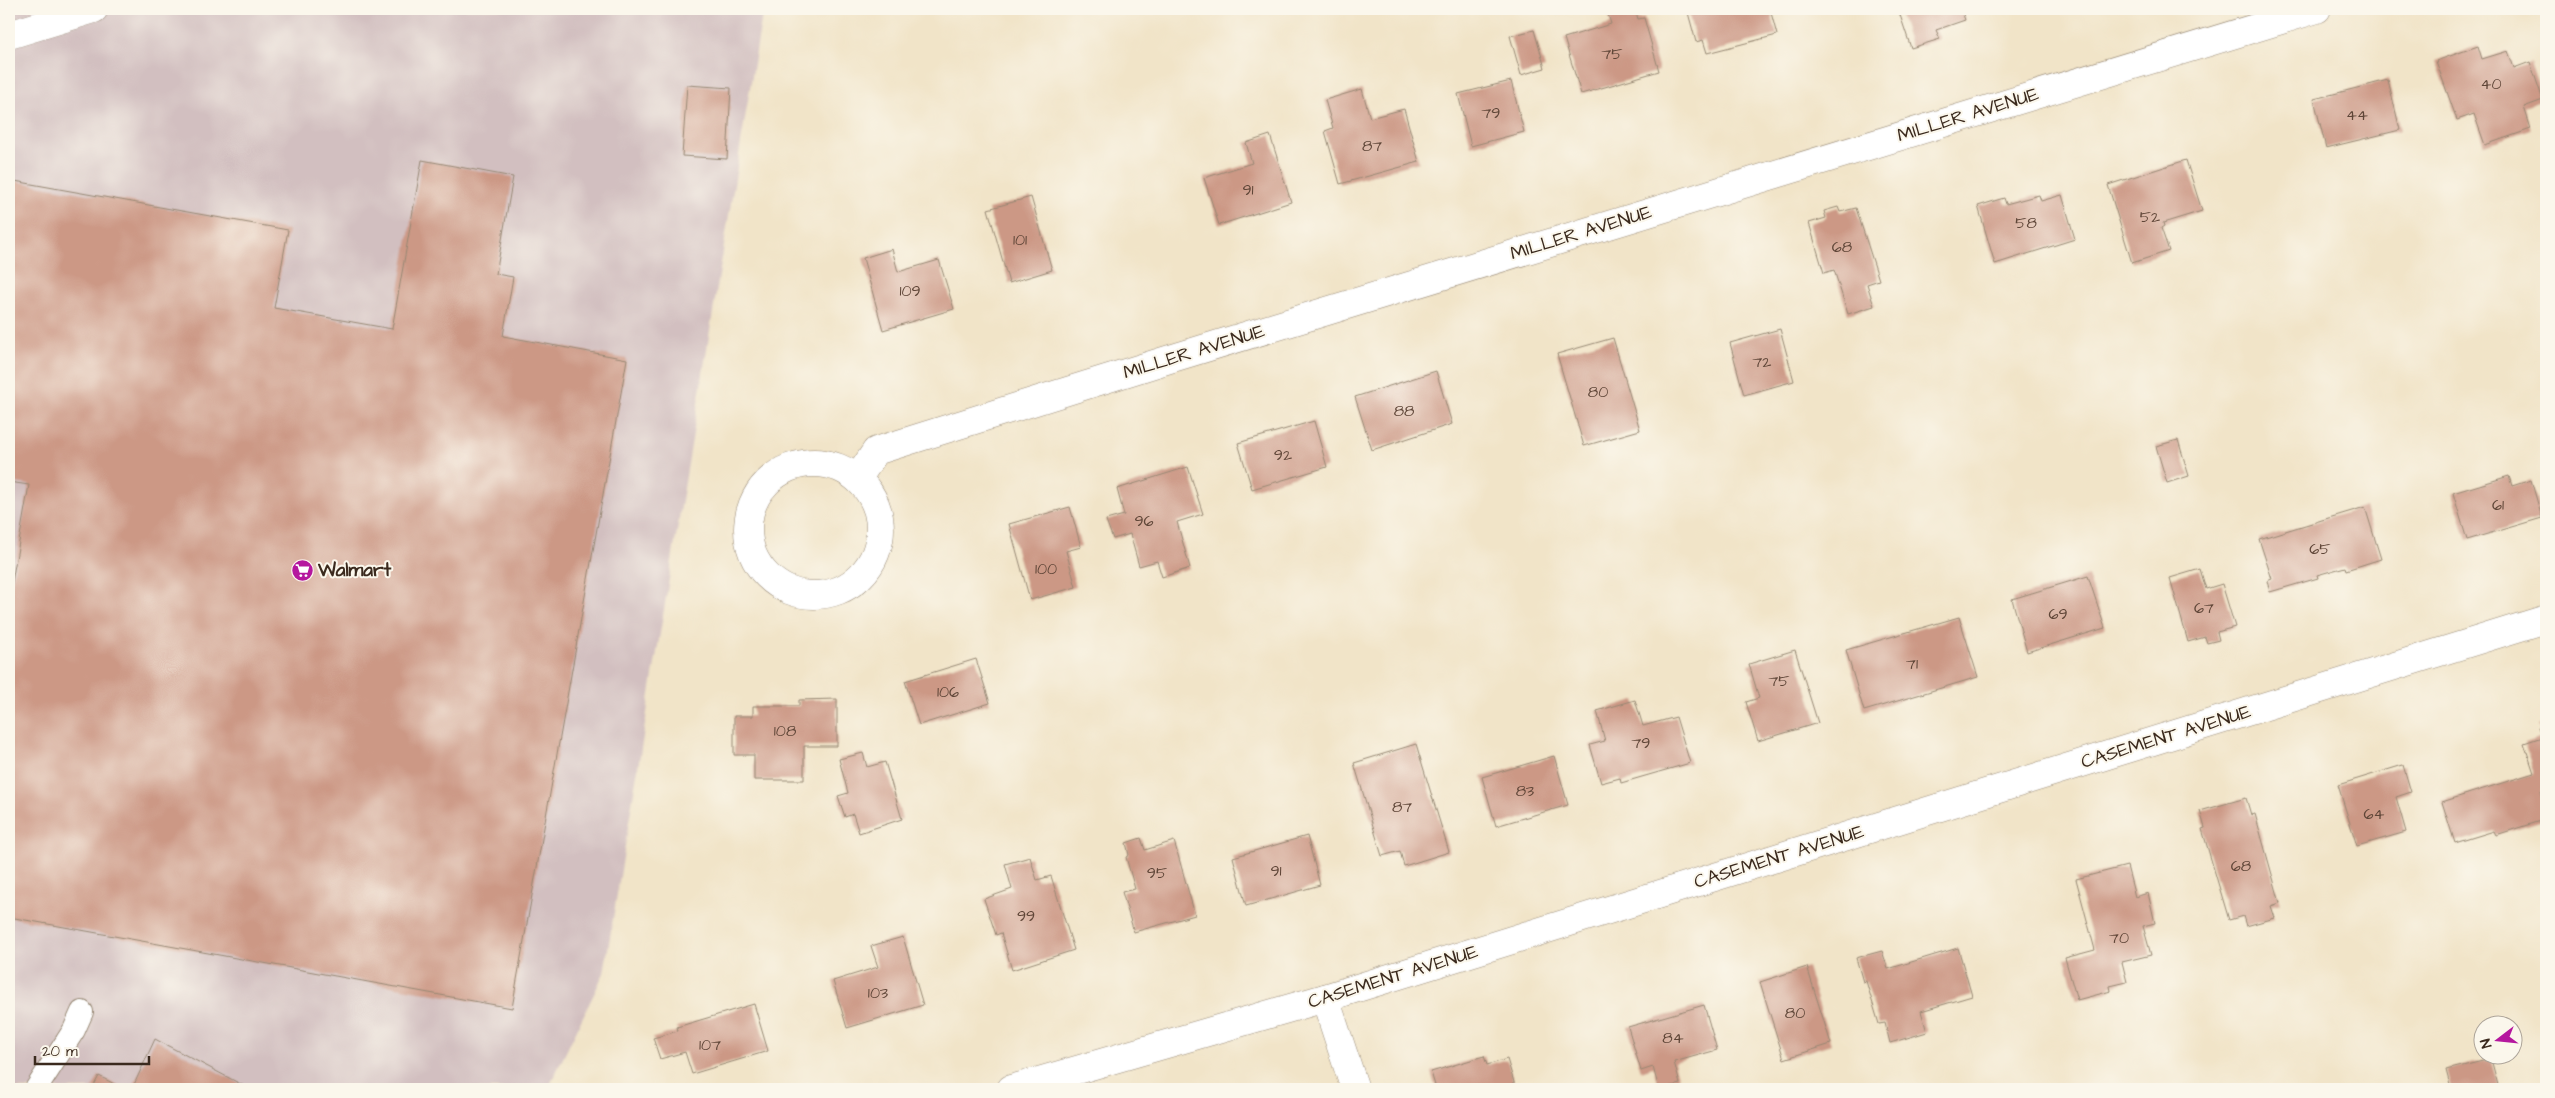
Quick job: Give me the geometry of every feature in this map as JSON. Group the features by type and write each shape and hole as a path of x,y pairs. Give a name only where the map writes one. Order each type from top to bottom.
{"street":[{"path":"9,35 94,9"},
{"name":"MILLER AVENUE","path":"858,478 876,451 1182,355 2317,9"},
{"path":"802,462 832,463 858,478 876,502 882,532 874,561 854,584 826,595 796,594 770,580 752,555 747,526 755,496 775,474 802,462"},
{"name":"CASEMENT AVENUE","path":"1011,1089 1325,998 2546,619"},
{"path":"1325,998 1355,1089"}],"lane":[{"path":"36,1089 74,1030 82,1012"}],"shaded area":[{"path":"9,9 763,9 604,973 548,1089 9,1089"}],"building":[{"path":"1635,9 1638,19 1644,18 1659,71 1581,94 1564,38 1611,24 1607,11"},
{"path":"1687,9 1770,9 1777,35 1707,53 1703,40 1696,42"},
{"path":"1898,9 1961,9 1965,20 1936,30 1940,39 1911,48"},
{"path":"1534,30 1545,68 1521,75 1510,36"},
{"path":"2478,46 2482,59 2508,51 2514,68 2530,62 2543,100 2524,107 2531,129 2485,145 2474,114 2457,120 2436,61"},
{"path":"2388,80 2400,130 2326,148 2314,99"},
{"path":"1511,81 1524,132 1471,146 1458,94"},
{"path":"687,85 731,88 727,159 682,156"},
{"path":"1362,89 1370,118 1404,109 1419,162 1340,184 1325,131 1333,128 1325,100"},
{"path":"1270,135 1291,202 1219,225 1204,178 1252,163 1246,143"},
{"name":"Walmart","path":"422,160 513,177 496,274 513,277 503,336 627,359 512,1008 9,917 9,599 29,485 9,482 9,180 288,230 274,308 392,329"},
{"path":"2186,160 2202,211 2163,223 2164,226 2161,228 2169,251 2132,263 2108,185"},
{"path":"2039,195 2041,201 2062,195 2075,239 1995,264 1978,206 2004,198 2006,204"},
{"path":"1031,197 1052,270 1009,283 988,209"},
{"path":"1838,207 1840,212 1856,208 1879,280 1867,284 1874,306 1848,314 1834,270 1824,273 1809,223 1826,218 1824,211"},
{"path":"892,249 898,272 939,260 954,309 883,330 863,258"},
{"path":"1780,329 1794,381 1744,395 1730,343"},
{"path":"1613,338 1640,430 1584,446 1557,354"},
{"path":"1436,371 1452,424 1372,450 1355,397"},
{"path":"1314,421 1327,467 1252,489 1238,443"},
{"path":"2178,440 2189,476 2167,483 2156,446"},
{"path":"1188,467 1203,514 1177,522 1190,568 1162,577 1157,561 1139,566 1130,534 1113,539 1106,520 1124,515 1117,489"},
{"path":"2509,476 2512,486 2531,480 2542,518 2467,540 2453,493"},
{"path":"1070,507 1081,547 1066,551 1076,587 1030,600 1009,524"},
{"path":"2365,507 2381,559 2346,570 2345,567 2317,575 2318,578 2270,592 2267,581 2272,579 2259,539"},
{"path":"2200,569 2206,589 2222,584 2235,627 2217,632 2219,640 2207,643 2205,637 2188,642 2170,578"},
{"path":"2088,576 2105,628 2027,652 2012,599"},
{"path":"1959,617 1978,677 1864,711 1846,650"},
{"path":"1795,650 1818,723 1758,741 1746,702 1759,698 1749,664"},
{"path":"976,659 990,703 919,725 905,681"},
{"path":"837,699 837,746 804,746 804,780 754,780 754,755 734,755 734,716 753,716 753,706 799,706 799,700"},
{"path":"1635,700 1643,726 1676,717 1690,763 1621,783 1620,778 1601,783 1590,745 1605,741 1597,711"},
{"path":"2546,724 2546,790 2541,791 2544,801 2546,801 2546,819 2496,835 2494,831 2455,843 2442,802 2534,773 2524,743 2542,737 2538,727"},
{"path":"1416,744 1449,852 1404,866 1400,851 1382,856 1354,763"},
{"path":"863,753 867,767 885,762 902,819 859,833 853,814 845,817 838,796 848,793 839,759"},
{"path":"1554,756 1568,805 1496,826 1482,777"},
{"path":"2403,765 2411,792 2396,797 2406,832 2357,846 2338,785"},
{"path":"2246,798 2251,815 2255,814 2280,903 2271,906 2275,918 2246,926 2243,916 2229,920 2202,829 2205,828 2200,811"},
{"path":"1307,836 1320,885 1246,906 1233,857"},
{"path":"1141,838 1145,850 1174,841 1195,915 1134,932 1122,892 1135,889 1126,857 1129,855 1126,843"},
{"path":"1030,857 1037,880 1051,876 1074,950 1012,970 1001,933 996,935 984,899 1012,889 1005,864"},
{"path":"2127,866 2135,897 2148,893 2155,923 2143,926 2151,955 2122,962 2127,982 2110,986 2111,991 2077,1000 2065,958 2095,950 2076,879"},
{"path":"903,937 923,1005 847,1028 833,981 878,967 871,946"},
{"path":"1958,948 1972,996 1921,1011 1927,1032 1890,1043 1885,1023 1879,1024 1866,981 1863,982 1856,958 1882,951 1888,969"},
{"path":"1807,967 1831,1044 1784,1059 1760,982"},
{"path":"754,1004 768,1051 692,1074 685,1052 660,1059 653,1038 678,1031 677,1027"},
{"path":"1704,1005 1717,1050 1674,1062 1680,1084 1659,1089 1653,1067 1641,1071 1628,1027"},
{"path":"155,1039 250,1089 132,1089"},
{"path":"1484,1056 1487,1065 1507,1059 1516,1089 1436,1089 1431,1072"},
{"path":"2472,1064 2472,1066 2493,1066 2499,1089 2451,1089 2446,1070"},
{"path":"99,1076 124,1089 92,1089"}],"place":[{"name":"Walmart","path":"302,570"}]}
